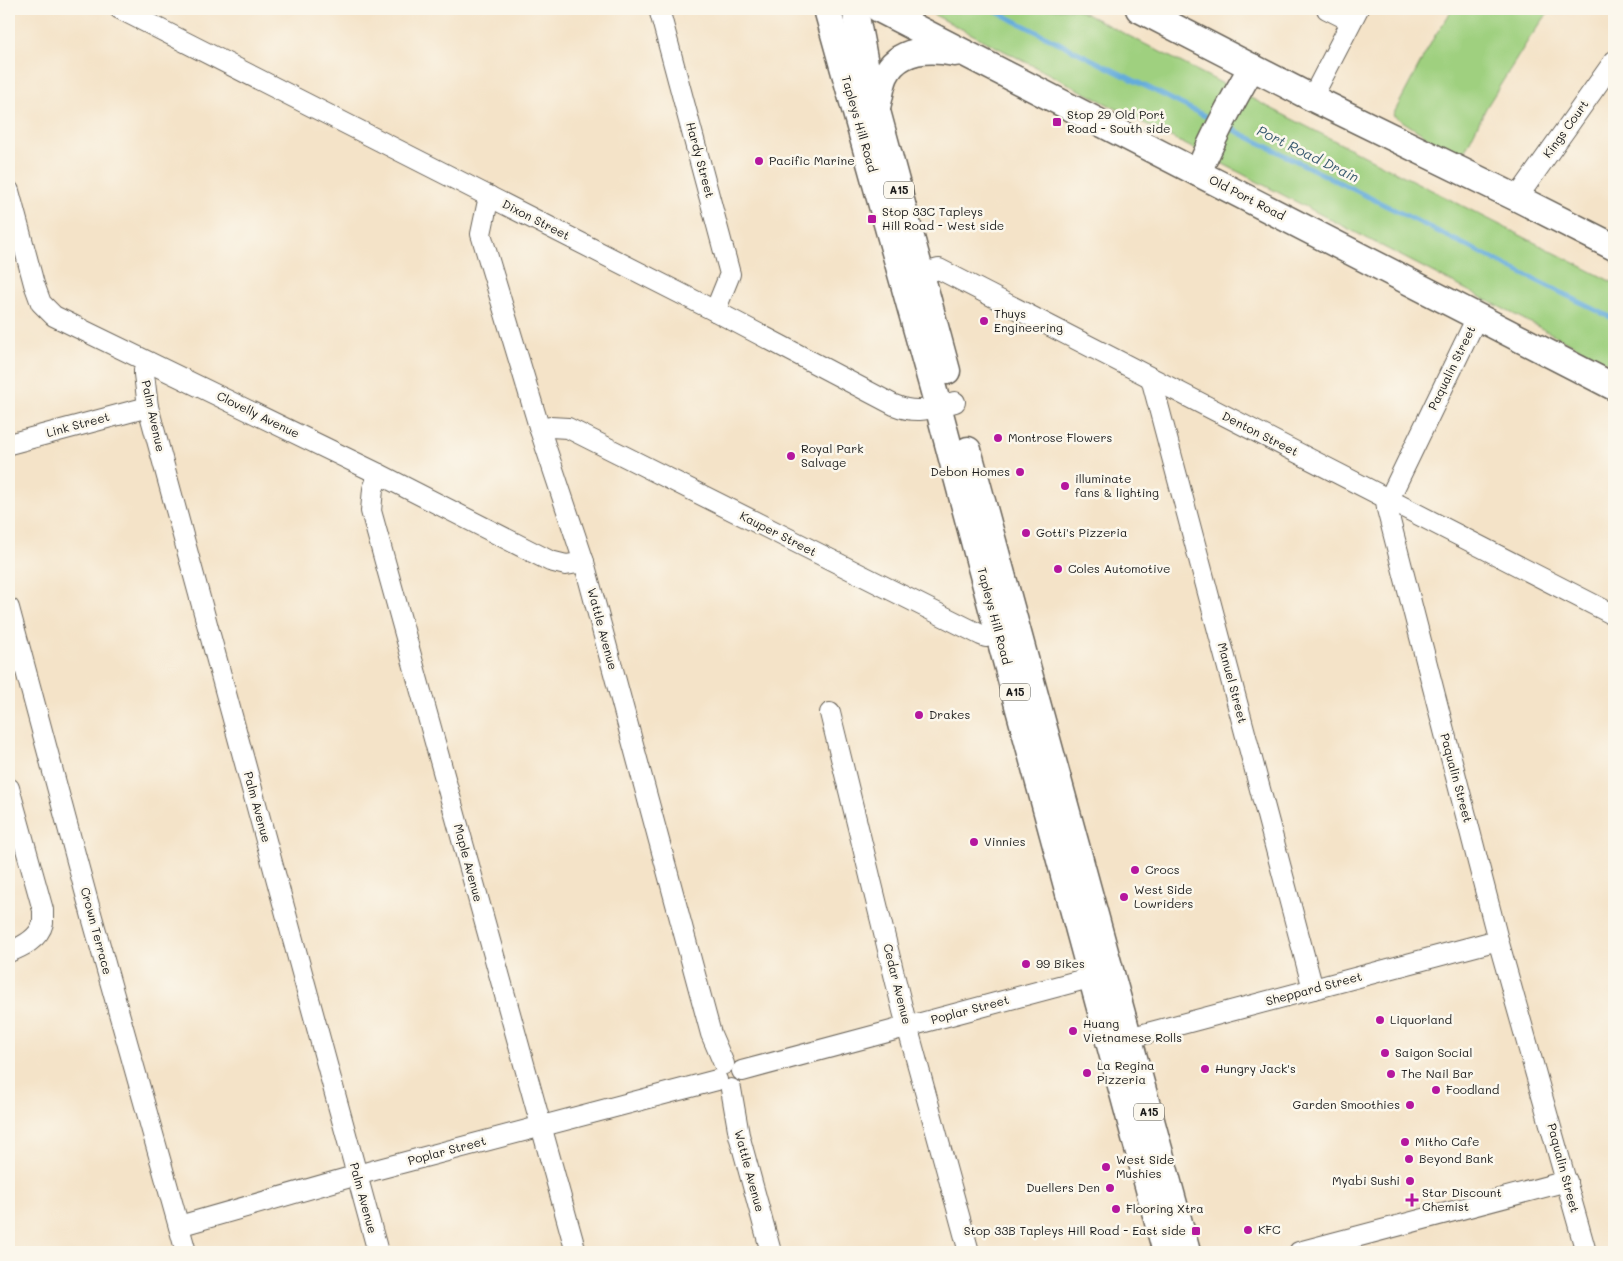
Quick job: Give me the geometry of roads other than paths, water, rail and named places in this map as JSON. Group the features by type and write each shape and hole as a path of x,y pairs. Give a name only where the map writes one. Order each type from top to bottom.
{"main road":[{"name":"Tapleys Hill Road","path":"827,9 912,276 947,404 1102,975 1116,1071 1166,1252"},
{"name":"Tapleys Hill Road","path":"856,9 867,74 877,107 912,276"},
{"name":"Old Port Road","path":"879,9 1614,386"},
{"path":"1139,9 1312,98 1614,247"},
{"path":"877,107 885,76 895,63 907,55 919,50 939,50 966,54"},
{"path":"1198,173 1213,136 1252,67"},
{"name":"Tapleys Hill Road","path":"1102,975 1129,1038 1187,1252"}],"street":[{"name":"Dixon Street","path":"120,9 715,311 894,405 907,411 918,411 947,404"},
{"name":"Hardy Street","path":"659,9 730,274 715,311"},
{"path":"1312,98 1355,15 1327,9"},
{"name":"Kings Court","path":"1517,198 1614,61"},
{"name":"Clovelly Avenue","path":"9,191 34,284 41,303 54,316 379,474 550,561 566,565 584,562"},
{"name":"Wattle Avenue","path":"489,196 482,234 540,430 584,562 711,1034 729,1076 739,1135 771,1252"},
{"name":"Denton Street","path":"912,276 939,269 1614,615"},
{"name":"Paqualin Street","path":"1477,317 1393,491 1386,498 1388,514 1498,940 1586,1252"},
{"name":"Palm Avenue","path":"150,363 144,370 148,407 378,1252"},
{"name":"Manuel Street","path":"1150,378 1313,989"},
{"name":"Link Street","path":"9,444 148,407"},
{"name":"Kauper Street","path":"540,430 550,427 568,428 981,635 986,637 1008,633"},
{"name":"Maple Avenue","path":"379,474 373,489 371,511 576,1252"},
{"name":"Crown Terrace","path":"9,608 89,908 186,1252"},
{"name":"Cedar Avenue","path":"830,713 908,1027 970,1252"},
{"path":"9,788 43,910 43,923 37,934 27,944 9,952"},
{"name":"Sheppard Street","path":"1129,1038 1498,940"},
{"name":"Poplar Street","path":"179,1226 357,1175 1102,975"},
{"path":"1299,1252 1567,1181"}],"waterway":[{"name":"Port Road Drain","path":"991,9 1213,120"},
{"name":"Port Road Drain","path":"1228,127 1614,319"}],"place":[{"name":"Stop 29 Old Port Road - South side","path":"1057,122"},
{"name":"Pacific Marine","path":"759,161"},
{"name":"Stop 33C Tapleys Hill Road - West side","path":"872,219"},
{"name":"Thuys Engineering","path":"984,321"},
{"name":"Montrose Flowers","path":"998,438"},
{"name":"Royal Park Salvage","path":"791,456"},
{"name":"Debon Homes","path":"1020,472"},
{"name":"illuminate fans & lighting","path":"1065,486"},
{"name":"Gotti's Pizzeria","path":"1026,533"},
{"name":"Coles Automotive","path":"1058,569"},
{"name":"Drakes","path":"919,715"},
{"name":"Vinnies","path":"974,842"},
{"name":"Crocs","path":"1135,870"},
{"name":"West Side Lowriders","path":"1124,897"},
{"name":"99 Bikes","path":"1026,964"},
{"name":"Liquorland","path":"1380,1020"},
{"name":"Huang Vietnamese Rolls","path":"1073,1031"},
{"name":"Saigon Social","path":"1385,1053"},
{"name":"Hungry Jack's","path":"1205,1069"},
{"name":"La Regina Pizzeria","path":"1087,1073"},
{"name":"The Nail Bar","path":"1391,1074"},
{"name":"Foodland","path":"1436,1090"},
{"name":"Garden Smoothies","path":"1410,1105"},
{"name":"Mitho Cafe","path":"1405,1142"},
{"name":"Beyond Bank","path":"1409,1159"},
{"name":"West Side Mushies","path":"1106,1167"},
{"name":"Myabi Sushi","path":"1410,1181"},
{"name":"Duellers Den","path":"1110,1188"},
{"name":"Star Discount Chemist","path":"1412,1200"},
{"name":"Flooring Xtra","path":"1116,1209"},
{"name":"KFC","path":"1248,1230"},
{"name":"Stop 33B Tapleys Hill Road - East side","path":"1196,1231"}]}
